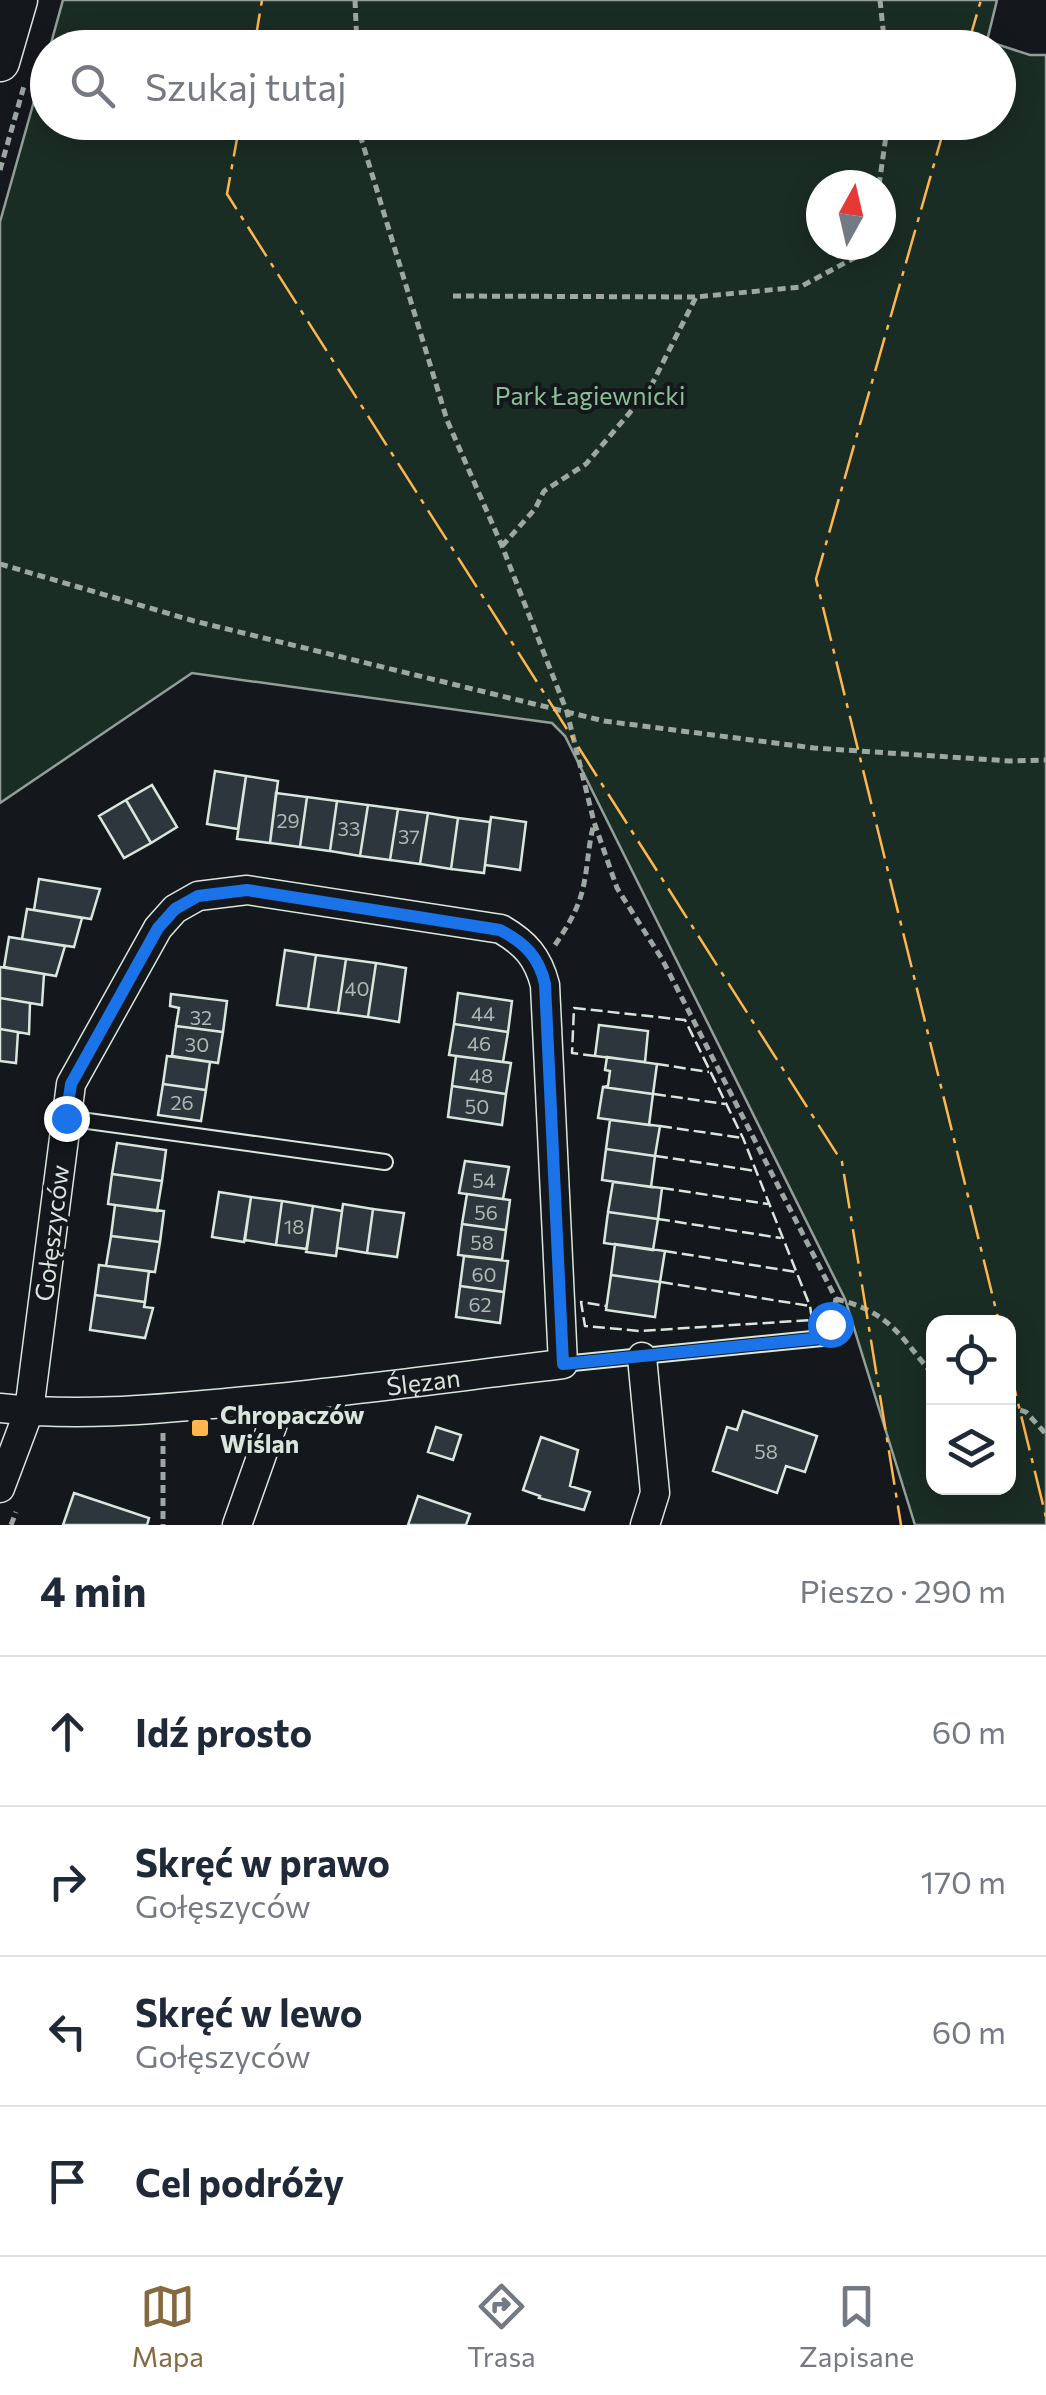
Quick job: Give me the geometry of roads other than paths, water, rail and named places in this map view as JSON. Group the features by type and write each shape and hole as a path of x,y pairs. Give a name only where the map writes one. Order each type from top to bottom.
{"main road":[{"path":"0,62 18,0"}],"street":[{"name":"Gołęszyców","path":"0,1488 29,1412 71,1084 158,928 175,909 198,896 247,890 500,930 521,941 532,953 545,984 563,1364"},
{"path":"642,1357 655,1494 645,1525"},
{"name":"Ślęzan","path":"0,1408 114,1412 282,1398 563,1364"},
{"path":"236,1525 282,1398"}],"lane":[{"path":"66,1118 385,1162"},
{"path":"563,1364 822,1338"}],"place":[{"name":"Chropaczów Wiślan","path":"200,1428"}],"park label":[{"name":"Park Łagiewnicki","path":"590,395"}]}
